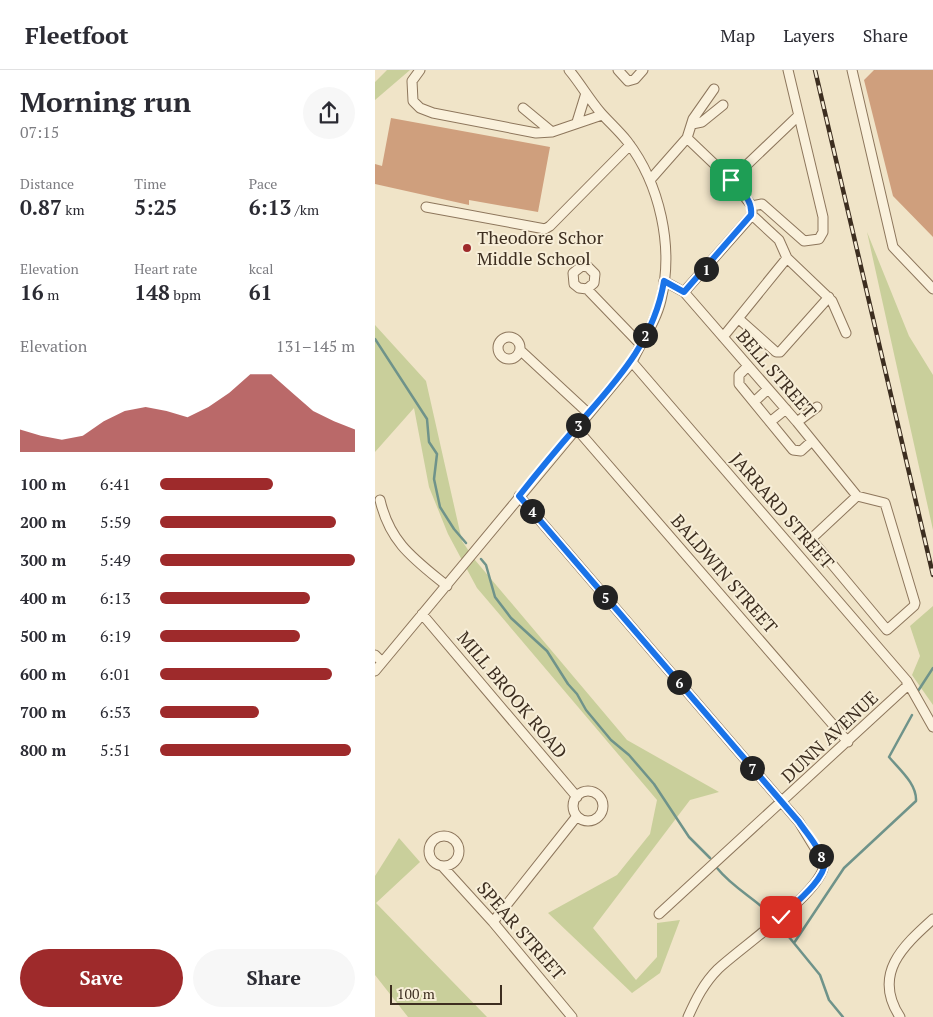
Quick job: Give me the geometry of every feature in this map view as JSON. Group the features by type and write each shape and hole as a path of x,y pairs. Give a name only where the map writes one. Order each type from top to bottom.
{"street":[{"path":"420,70 412,81 412,95 416,104 425,111 536,133 552,132 602,114"},
{"path":"618,70 628,81 635,78 643,70"},
{"path":"684,292 752,211 762,204 804,241 819,238 823,232 823,217 787,70"},
{"path":"852,70 893,247 933,289"},
{"path":"375,671 447,586 575,427 632,362 657,313 664,281 666,253 657,197 630,145 602,114 573,72"},
{"path":"649,180 687,138 691,124 714,89"},
{"path":"577,122 586,93"},
{"path":"691,124 702,122 723,106"},
{"path":"523,108 552,132"},
{"path":"731,180 798,116"},
{"path":"687,138 731,180 752,211 779,240 787,258 829,297 846,333"},
{"path":"425,207 545,229 630,145"},
{"path":"723,337 787,258"},
{"name":"BELL STREET","path":"664,281 684,292 797,422 857,496"},
{"path":"587,289 640,344"},
{"path":"739,319 776,352 780,352 829,297"},
{"path":"521,350 588,413"},
{"name":"JARRARD STREET","path":"632,362 907,681 933,727"},
{"path":"748,366 741,372 738,381 770,422 796,452 801,451 812,441"},
{"path":"754,402 768,389"},
{"path":"797,422 817,407"},
{"path":"770,422 785,409"},
{"name":"BALDWIN STREET","path":"575,427 848,742"},
{"path":"519,496 799,822 822,857 824,870 822,876 781,917 719,968 696,998 688,1017"},
{"path":"857,496 885,503 915,602 914,606 887,630 811,539 857,496"},
{"path":"380,500 385,522 397,542 447,586"},
{"name":"MILL BROOK ROAD","path":"422,614 577,797"},
{"path":"375,655 382,662"},
{"name":"DUNN AVENUE","path":"659,914 848,742 907,686 907,681"},
{"path":"584,792 593,792 601,798 603,807 600,816 591,821 577,816 573,806 577,797 584,792"},
{"path":"493,922 577,816"},
{"name":"SPEAR STREET","path":"443,867 493,922 572,1017"},
{"path":"900,1017 891,1002 889,989 893,965 902,948 933,918"}],"green space":[{"path":"387,70 410,70 375,100 375,82"},
{"path":"867,232 909,336 933,375 933,530"},
{"path":"375,325 426,381 462,541 475,560 627,740 719,792 690,800 593,928 636,980 657,957 657,923 680,920 660,973 632,993 548,913 617,875 650,834 657,800 477,588 448,534 429,487 414,408 375,452"},
{"path":"933,606 933,705 912,675 920,656 910,626"},
{"path":"399,838 420,862 376,903 487,1017 408,1017 375,975 375,876"}],"building":[{"path":"874,70 933,70 933,237 893,196 864,80"},
{"path":"391,118 550,147 538,212 469,200 469,205 375,184 375,164 382,166"}],"waterway":[{"path":"375,339 427,419 429,442 437,454 434,479 440,507 454,529 466,543"},
{"path":"481,559 486,565 495,597 511,618 547,651 586,710 611,740 629,755 654,784 689,837 710,858"},
{"path":"918,691 933,668"},
{"path":"794,943 844,868 916,801 916,795 911,783 889,757 912,715"},
{"path":"717,868 730,882 773,917"},
{"path":"780,926 820,975 829,1000 843,1017"}],"railway":[{"path":"815,70 933,575"}],"place":[{"name":"Theodore Schor Middle School","path":"467,248"}],"route":[{"path":"731,180 748,199 752,206 751,215 684,292 664,281 661,300 654,319 632,362 575,427 519,496 799,822 820,853 824,863 822,876 781,917"}]}
